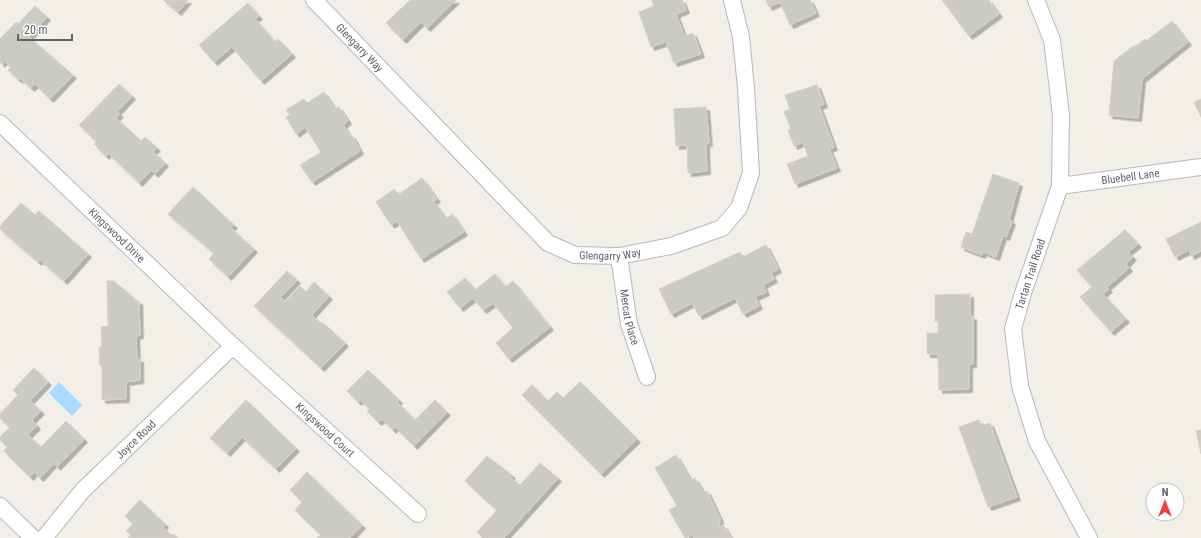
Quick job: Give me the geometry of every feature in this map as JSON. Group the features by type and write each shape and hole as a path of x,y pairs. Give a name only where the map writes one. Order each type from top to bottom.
{"street":[{"name":"Glengarry Way","path":"314,0 548,243 575,255 619,256 671,246 722,228 739,208 751,173 746,81 741,37 732,0"},
{"name":"Tartan Trail Road","path":"1036,0 1052,40 1061,115 1060,186 1023,293 1013,329 1020,386 1037,441 1089,538"},
{"name":"Kingswood Drive","path":"0,123 233,346"},
{"name":"Bluebell Lane","path":"1060,186 1201,166"},
{"name":"Mercat Place","path":"619,256 629,324 647,377"},
{"name":"Kingswood Court","path":"233,346 418,514"},
{"name":"Joyce Road","path":"44,538 83,490 233,346"},
{"path":"0,506 33,538"}],"water":[{"path":"59,382 82,405 72,416 49,393"}],"building":[{"path":"163,0 188,0 178,12"},
{"path":"410,0 456,0 427,28 421,22 403,40 386,23"},
{"path":"652,0 682,0 686,10 676,14 684,36 693,33 701,54 674,63 666,42 651,47 639,12 654,6"},
{"path":"766,0 810,0 816,13 790,25 780,2 769,7"},
{"path":"942,0 989,0 999,14 969,36"},
{"path":"248,3 259,16 255,19 275,42 278,39 292,54 261,81 232,47 214,62 199,45"},
{"path":"35,6 47,17 29,37 73,75 50,99 35,84 31,88 20,78 19,80 8,70 11,67 4,61 1,64 0,62 0,39 16,22 18,24"},
{"path":"1172,21 1188,42 1142,79 1138,118 1109,115 1114,61 1133,46 1134,47 1145,39 1146,41"},
{"path":"119,84 132,96 117,112 120,114 116,118 141,141 145,137 157,148 153,151 165,163 155,174 151,170 139,183 108,153 106,156 94,144 97,142 79,125"},
{"path":"817,85 824,104 819,106 834,147 829,149 837,168 795,184 787,164 808,156 803,142 794,146 788,130 791,129 784,112 790,109 785,95"},
{"path":"324,92 335,109 339,107 348,121 343,125 350,136 352,135 360,151 312,182 300,165 321,152 305,127 296,134 286,117 290,115 286,110 304,99 307,103"},
{"path":"1201,99 1201,117 1194,102"},
{"path":"706,107 709,143 706,143 707,171 688,173 687,145 676,146 674,109"},
{"path":"993,174 1019,183 1009,220 1012,221 1006,237 1003,236 996,257 983,252 982,255 961,247 966,232 972,234"},
{"path":"422,178 437,199 433,201 446,219 452,214 464,232 421,259 397,221 391,225 376,202 394,189 398,195"},
{"path":"193,187 234,225 231,228 254,249 228,277 209,259 214,253 168,214"},
{"path":"21,203 35,215 39,211 88,254 64,281 40,260 38,262 0,229 0,226"},
{"path":"1201,222 1201,251 1191,256 1189,250 1175,257 1166,239"},
{"path":"1125,230 1138,244 1128,252 1133,257 1126,264 1129,268 1107,287 1109,289 1103,294 1126,319 1111,332 1080,297 1092,287 1077,270"},
{"path":"766,245 778,269 771,273 774,279 763,285 766,292 755,297 759,306 743,314 735,298 699,316 692,303 671,314 659,289 740,252 743,257"},
{"path":"287,271 297,280 281,297 285,302 300,286 306,292 314,282 329,296 312,315 345,343 321,368 254,306"},
{"path":"495,274 505,287 513,281 550,327 509,359 496,343 513,328 493,303 483,310 473,298 460,308 447,292 465,278 475,290"},
{"path":"107,281 114,281 135,299 135,301 139,301 140,335 136,336 137,359 140,359 140,380 126,382 126,399 102,400 102,366 100,366 99,347 102,347 101,327 108,326"},
{"path":"970,294 970,317 973,316 973,364 969,364 969,389 939,390 938,354 927,354 927,333 938,333 938,321 935,321 935,295"},
{"path":"34,368 48,382 30,401 41,411 32,420 37,426 28,435 41,447 66,421 84,439 57,467 54,463 40,478 34,472 30,477 4,451 7,447 0,440 0,437 10,427 0,418 0,414 18,395 13,390"},
{"path":"368,370 399,400 397,402 415,420 435,400 447,412 414,446 395,427 393,430 382,419 378,422 367,411 370,409 360,400 358,402 347,391"},
{"path":"580,382 637,439 601,474 522,395 532,385 548,401 557,392 563,398"},
{"path":"246,400 296,448 276,469 242,437 227,453 210,438"},
{"path":"979,420 981,426 990,423 1017,497 988,507 959,427"},
{"path":"1201,430 1201,454 1196,431"},
{"path":"676,455 691,481 695,478 704,494 707,491 720,519 719,527 723,525 731,538 694,538 693,535 685,538 669,510 677,506 655,468"},
{"path":"487,456 512,475 510,477 520,485 540,463 558,478 504,538 483,538 477,532 497,510 465,481"},
{"path":"307,472 362,525 350,538 317,538 321,535 295,510 302,502 290,490"},
{"path":"140,500 165,524 163,527 172,536 173,534 178,538 128,538 131,535 126,531 133,524 125,516"}]}
